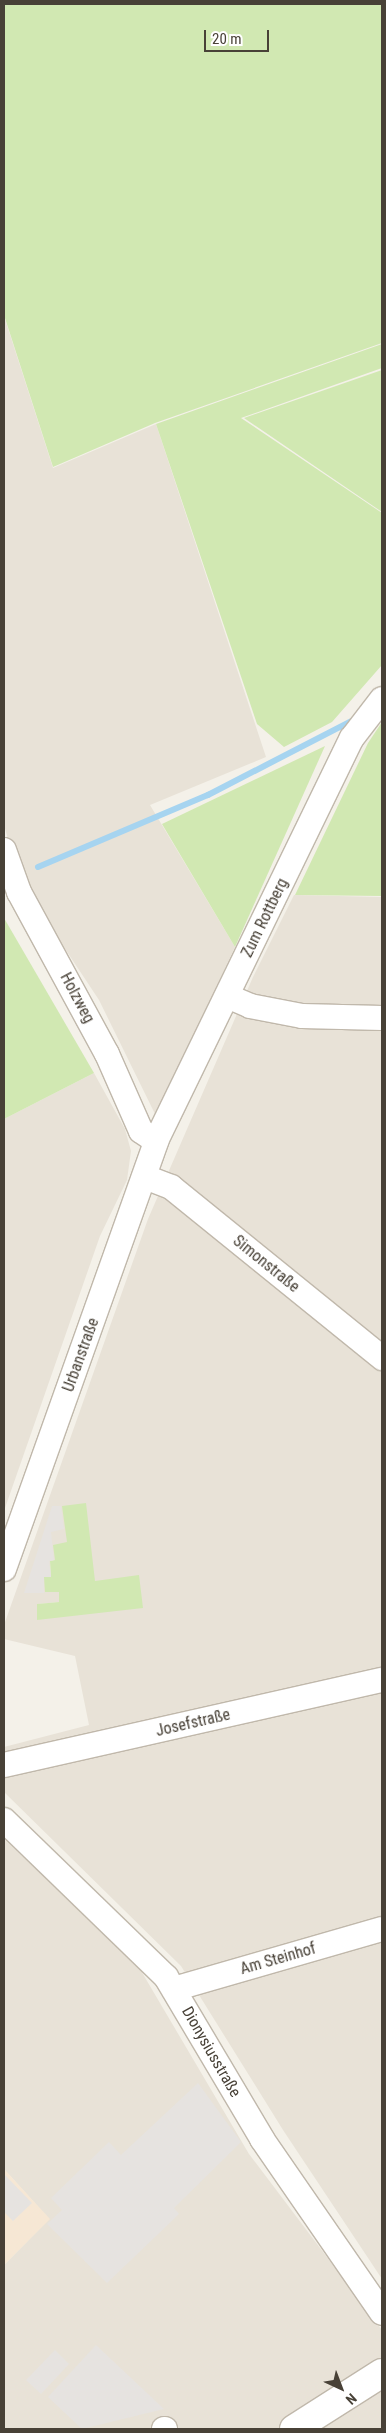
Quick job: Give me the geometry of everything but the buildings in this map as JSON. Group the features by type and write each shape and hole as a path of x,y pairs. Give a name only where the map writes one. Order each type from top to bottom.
{"street":[{"name":"Zum Rottberg","path":"156,1142 352,738 382,699"},
{"name":"Holzweg","path":"4,850 19,892 107,1054 141,1131 156,1142"},
{"path":"227,996 250,1006 302,1016 382,1018"},
{"name":"Urbanstraße","path":"4,1569 156,1142"},
{"name":"Simonstraße","path":"145,1177 171,1188 382,1358"},
{"name":"Josefstraße","path":"4,1765 382,1680"},
{"name":"Dionysiusstraße","path":"4,1820 158,1967 174,1989 262,2138 382,2313"},
{"name":"Am Steinhof","path":"174,1989 382,1929"},
{"path":"301,2427 382,2373"}],"shaded area":[{"path":"4,316 53,468 156,424 266,757 150,805 235,947 156,1116 99,1000 20,881 4,825"},
{"path":"294,895 382,897 382,2279 283,2130 181,1966 4,1792 4,1747 89,1725 75,1656 4,1639 4,1625 148,1219 253,977","holes":["67,1543 95,1581 37,1620 38,1604 59,1602 59,1592 44,1578 51,1577 50,1561 55,1560"]},
{"path":"94,1073 125,1129 131,1151 127,1180 100,1236 4,1511 4,1119"},
{"path":"52,1506 61,1506 64,1529 51,1532 54,1560 49,1561 51,1577 44,1577 44,1593 24,1593"},
{"path":"4,1839 137,1964 249,2154 382,2330 382,2429 4,2429 4,2265 49,2219 4,2169"},
{"path":"198,2083 241,2142 174,2208 179,2214 107,2283 47,2224 62,2210 51,2198 109,2142 121,2155"},
{"path":"4,2169 50,2219 4,2265"},
{"path":"4,2174 32,2203 13,2221 4,2212"},
{"path":"96,2345 164,2409 82,2429 48,2397"},
{"path":"55,2350 69,2364 41,2394 26,2380"}],"green space":[{"path":"4,4 382,4 382,343 155,423 53,467 4,315"},
{"path":"382,344 382,368 241,418 382,513 382,665 332,722 284,747 257,724 156,424"},
{"path":"382,370 382,512 244,418"},
{"path":"382,722 382,896 295,895 368,743"},
{"path":"325,746 235,947 162,824"},
{"path":"4,918 94,1073 4,1119"},
{"path":"86,1503 95,1581 139,1575 143,1608 37,1620 37,1604 59,1602 59,1592 45,1592 44,1577 51,1577 50,1561 55,1560 53,1545 67,1542 62,1506"}],"waterway":[{"path":"38,867 208,795 355,719"}]}
